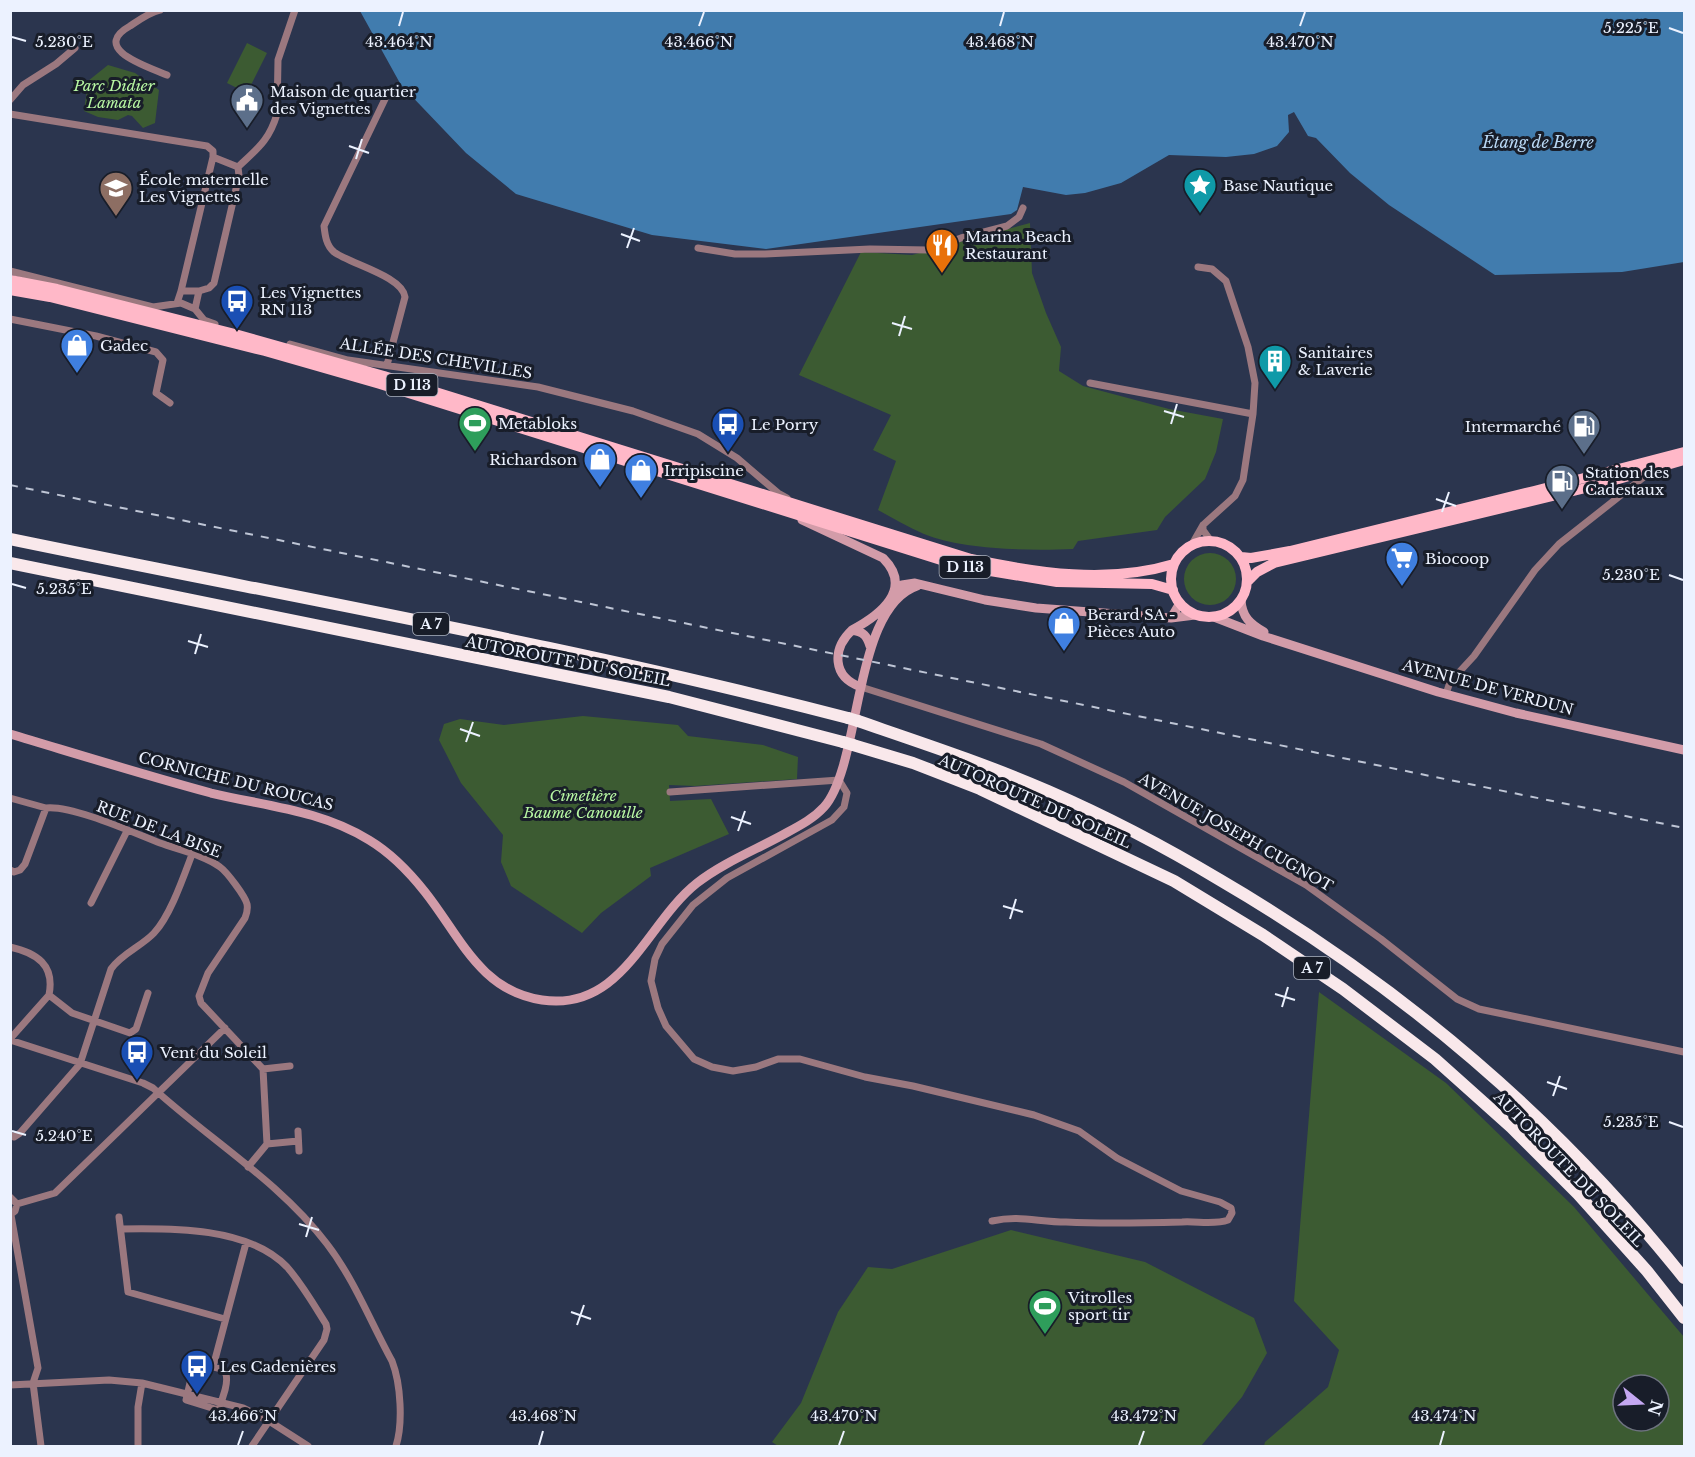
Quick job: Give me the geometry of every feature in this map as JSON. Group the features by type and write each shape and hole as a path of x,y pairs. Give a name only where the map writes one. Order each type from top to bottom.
{"highway":[{"name":"AUTOROUTE DU SOLEIL","path":"10,539 691,679 853,720 955,754 1050,792 1166,848 1280,915 1371,977 1457,1044 1535,1114 1660,1247 1684,1278"},
{"name":"AUTOROUTE DU SOLEIL","path":"10,563 669,697 848,743 913,763 980,789 1174,881 1263,935 1343,989 1435,1059 1511,1126 1578,1194 1647,1271 1684,1318"}],"main road":[{"name":"D 113","path":"10,280 57,289 235,334 384,376 971,559 1048,572 1119,575 1150,571 1174,564"},
{"name":"D 113","path":"10,290 50,297 357,377 960,566 1057,582 1152,584 1173,590"},
{"path":"1241,557 1251,558 1290,551 1684,452"},
{"path":"1247,582 1257,572 1274,563 1598,485 1684,460"},
{"path":"764,503 883,558 891,566 895,575 895,590"},
{"path":"1195,615 1180,603 1173,590 1172,573 1174,564 1181,553 1191,546 1211,541 1222,543 1233,549 1241,557 1247,573 1247,582 1241,600 1225,614 1214,617"},
{"path":"861,687 851,684 842,676 838,667 840,647 852,630 878,614 895,590 909,583 922,584 986,600 1036,608 1171,618 1195,615 1214,617 1287,643"},
{"name":"CORNICHE DU ROUCAS","path":"10,734 163,780 337,822 371,841 399,864 424,891 473,960 494,980 518,994 544,1000 569,1000 592,993 613,980 694,885 808,821 824,808 839,780 870,646 885,616 900,596 907,590 922,584"},
{"path":"1241,600 1248,622 1287,643"},
{"path":"1171,618 1180,603"},
{"path":"852,630 864,633 870,646"},
{"name":"AVENUE DE VERDUN","path":"1287,643 1446,694 1516,713 1684,750"}],"street":[{"path":"160,10 123,30 118,38 117,46 118,51 127,58 167,75"},
{"path":"238,167 259,149 275,123 278,60 295,10"},
{"path":"10,100 23,85 56,64 75,48"},
{"path":"386,98 324,226 325,238 333,251 384,277 404,291 405,297 387,365"},
{"path":"10,114 207,146 213,151 177,303"},
{"path":"213,156 238,167"},
{"path":"181,291 199,291 209,288 214,283 239,176 238,167"},
{"path":"698,248 735,254 765,255 870,249 928,250 961,238 1007,226 1019,217 1023,208"},
{"path":"1191,546 1203,525 1235,496 1243,480 1253,414 1255,383 1248,347 1226,281 1212,269 1198,267"},
{"name":"ALLÉE DES CHEVILLES","path":"10,271 153,307 177,303 195,309 204,320 211,323 348,360 538,387 633,411 698,434 737,458 778,493 808,508"},
{"path":"195,309 199,291"},
{"path":"10,319 96,336 156,352 163,360 156,393 170,403"},
{"path":"1090,383 1253,414"},
{"path":"1446,694 1450,682 1474,656 1535,570 1559,544 1656,468"},
{"path":"1203,525 1203,530 1211,541"},
{"name":"AVENUE JOSEPH CUGNOT","path":"861,687 1041,744 1124,782 1306,885 1381,939 1457,999 1479,1009 1684,1052"},
{"path":"670,792 839,780 848,793 844,807 832,820 727,878 693,905 662,944 655,959 651,981 658,1008 666,1026 694,1059 712,1067 733,1071 756,1067 778,1059 800,1059 865,1077 1034,1114 1079,1131 1117,1158 1181,1191 1220,1202 1230,1208 1232,1213 1228,1220 1220,1223 1200,1221 1101,1224 1041,1222 1026,1217 1009,1217 993,1221"},
{"name":"RUE DE LA BISE","path":"10,798 46,808 52,807 87,815 192,854 222,868 248,905 245,918 208,974 199,996 201,1003 225,1028"},
{"path":"10,870 14,872 24,866 46,808"},
{"path":"91,903 128,831"},
{"path":"10,1135 14,1137 20,1133 80,1064 114,965 138,948 162,923 196,844"},
{"path":"10,947 32,953 42,962 50,978 48,996 10,1040 143,1083 285,1198 322,1238 353,1287 394,1368 397,1378 400,1427 396,1446"},
{"path":"48,996 72,1013 133,1033 148,993"},
{"path":"17,1204 55,1193 225,1028 263,1069 267,1144 248,1167"},
{"path":"263,1069 290,1066"},
{"path":"298,1131 299,1151"},
{"path":"267,1144 298,1141"},
{"path":"10,1197 17,1204"},
{"path":"17,1204 11,1215 38,1368 33,1383 41,1446"},
{"path":"119,1217 128,1292 225,1319"},
{"path":"121,1230 166,1228 202,1231 246,1243 272,1255 288,1268 310,1298 327,1329 324,1340 252,1446"},
{"path":"213,1367 246,1243"},
{"path":"201,1364 213,1367 223,1370 227,1379 218,1409 186,1400 196,1366 201,1364"},
{"path":"10,1385 109,1380 142,1383 187,1393"},
{"path":"138,1446 138,1407 142,1383"},
{"path":"221,1401 251,1411 308,1446"}],"green space":[{"path":"247,43 267,53 247,93 227,83"},
{"name":"Parc Didier Lamata","path":"108,65 135,73 159,90 155,123 143,128 132,116 128,115 118,120 98,117 84,111 88,81"},
{"path":"1030,223 1032,273 1061,347 1059,371 1083,386 1169,409 1223,419 1216,452 1205,479 1165,517 1157,530 1078,541 1073,549 1056,550 977,546 924,534 878,510 896,461 873,450 891,415 799,375 861,252 912,255"},
{"path":"1210,553 1220,555 1228,561 1234,569 1236,579 1234,589 1228,597 1220,603 1210,605 1200,603 1192,597 1186,589 1184,579 1186,569 1192,561 1200,555"},
{"name":"Cimetière Baume Canouille","path":"583,716 678,725 688,736 763,745 798,757 797,779 695,786 669,785 670,801 711,799 729,834 650,868 651,876 601,913 582,933 511,886 501,862 503,835 461,783 439,740 444,724 460,719 504,725"},
{"path":"1319,992 1446,1083 1574,1207 1684,1337 1684,1446 1264,1446 1265,1442 1328,1387 1339,1350 1294,1301"},
{"name":"Vitrolles sport tir","path":"1011,1230 1145,1262 1254,1318 1267,1353 1242,1397 1201,1446 778,1446 772,1442 801,1403 838,1312 868,1267 892,1269"}],"water":[{"name":"Étang de Berre","path":"360,11 1684,11 1684,262 1622,272 1495,275 1389,205 1350,173 1316,138 1308,136 1294,112 1288,115 1289,132 1277,146 1254,154 1226,157 1169,155 1121,183 1085,193 1066,195 1023,187 1017,210 1011,214 766,249 652,235 516,194 466,153 401,85"}],"railway":[{"path":"10,485 1684,828"}],"place":[{"name":"Maison de quartier des Vignettes","path":"247,129"},
{"name":"Base Nautique","path":"1200,214"},
{"name":"École maternelle Les Vignettes","path":"116,217"},
{"name":"Marina Beach Restaurant","path":"942,274"},
{"name":"Les Vignettes RN 113","path":"237,330"},
{"name":"Gadec","path":"77,374"},
{"name":"Sanitaires & Laverie","path":"1275,390"},
{"name":"Metabloks","path":"475,452"},
{"name":"Le Porry","path":"728,453"},
{"name":"Intermarché","path":"1584,455"},
{"name":"Richardson","path":"600,488"},
{"name":"Irripiscine","path":"641,499"},
{"name":"Station des Cadestaux","path":"1562,510"},
{"name":"Biocoop","path":"1402,587"},
{"name":"Berard SA - Pièces Auto","path":"1064,652"},
{"name":"Vent du Soleil","path":"137,1081"},
{"name":"Vitrolles sport tir","path":"1045,1335"},
{"name":"Les Cadenières","path":"197,1395"}]}
